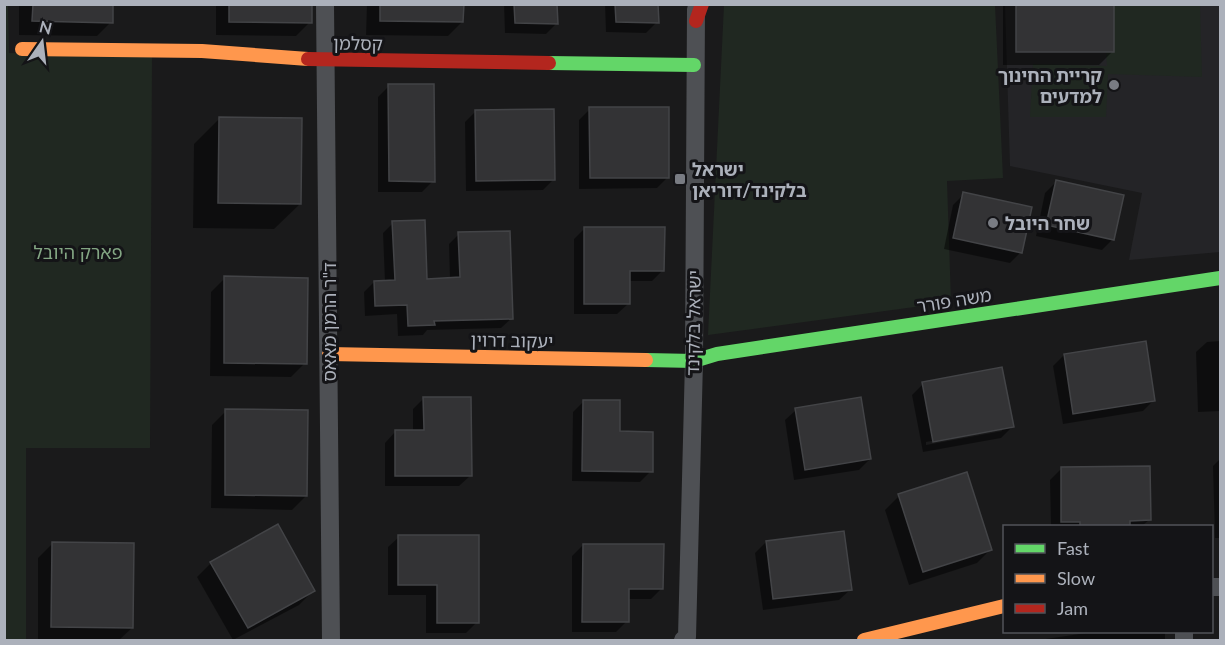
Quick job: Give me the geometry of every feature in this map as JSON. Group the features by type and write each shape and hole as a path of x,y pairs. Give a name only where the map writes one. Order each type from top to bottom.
{"street":[{"name":"ד\"ר הרמן מאאס","path":"325,4 331,640"},
{"name":"ישראל בלקינד","path":"683,640 687,637 694,361 694,65 698,10"},
{"name":"קסלמן","path":"22,48 202,51 325,60 694,65"},
{"name":"משה פורר","path":"694,361 717,354 1221,278"},
{"name":"יעקוב דרוין","path":"329,354 694,361"},
{"path":"864,640 1003,606"}],"shaded area":[{"name":"קריית החינוך למדעים","path":"1005,5 1220,5 1220,252 1129,260 1142,193 1010,166"}],"green space":[{"name":"פארק היובל","path":"4,5 8,5 9,53 152,56 150,448 26,448 26,640 4,640"},
{"path":"724,5 995,5 1003,178 947,181 951,302 708,335"},
{"path":"1103,5 1200,5 1202,77 1108,74 1106,117 1030,117 1033,64 1107,66"}],"building":[{"path":"33,4 113,4 113,23 32,21"},
{"path":"229,4 312,4 312,23 229,22"},
{"path":"380,4 464,4 463,22 380,21"},
{"path":"514,4 557,4 558,24 515,23"},
{"path":"615,4 658,4 659,23 616,22"},
{"path":"1016,4 1114,4 1114,52 1016,52"},
{"path":"388,84 434,84 435,182 389,181"},
{"path":"589,107 669,107 669,178 590,178"},
{"path":"554,109 555,180 476,181 475,110"},
{"path":"219,117 302,118 301,204 218,203"},
{"path":"1056,180 1124,195 1114,240 1046,225"},
{"name":"שחר היובל","path":"963,192 1032,207 1022,253 953,238"},
{"path":"425,220 427,279 460,277 458,232 510,231 513,319 434,321 435,325 408,326 407,305 375,306 374,281 395,280 392,221"},
{"path":"584,227 665,227 664,271 630,271 630,304 584,304"},
{"path":"224,276 308,278 307,364 224,363"},
{"path":"1146,341 1155,401 1073,414 1064,354"},
{"path":"1002,367 1014,427 933,442 922,382"},
{"path":"423,397 471,397 472,476 395,476 395,430 424,430"},
{"path":"861,397 871,459 805,470 795,408"},
{"path":"583,400 620,400 620,431 653,432 653,472 582,471"},
{"path":"225,409 308,410 307,496 225,495"},
{"path":"1150,466 1151,520 1130,521 1130,525 1080,525 1080,522 1061,522 1061,467"},
{"path":"967,472 992,550 923,572 898,494"},
{"path":"278,524 315,591 248,628 210,562"},
{"path":"844,531 852,590 773,599 766,541"},
{"path":"398,535 479,535 479,623 437,623 437,585 398,585"},
{"path":"52,542 134,543 133,628 51,627"},
{"path":"583,544 664,544 663,589 629,589 629,622 582,622"}],"traffic: fast":[{"path":"549,63 694,65"},
{"path":"646,360 694,361 717,354 1220,278"}],"traffic: slow":[{"path":"22,49 202,51 308,59"},
{"path":"329,354 646,360"},
{"path":"864,640 1003,606"}],"traffic: jam":[{"path":"696,21 702,4"},
{"path":"308,59 549,63"}],"place":[{"name":"קריית החינוך למדעים","path":"1114,85"},
{"name":"ישראל בלקינד/דוריאן","path":"680,179"},
{"name":"שחר היובל","path":"993,223"}]}
